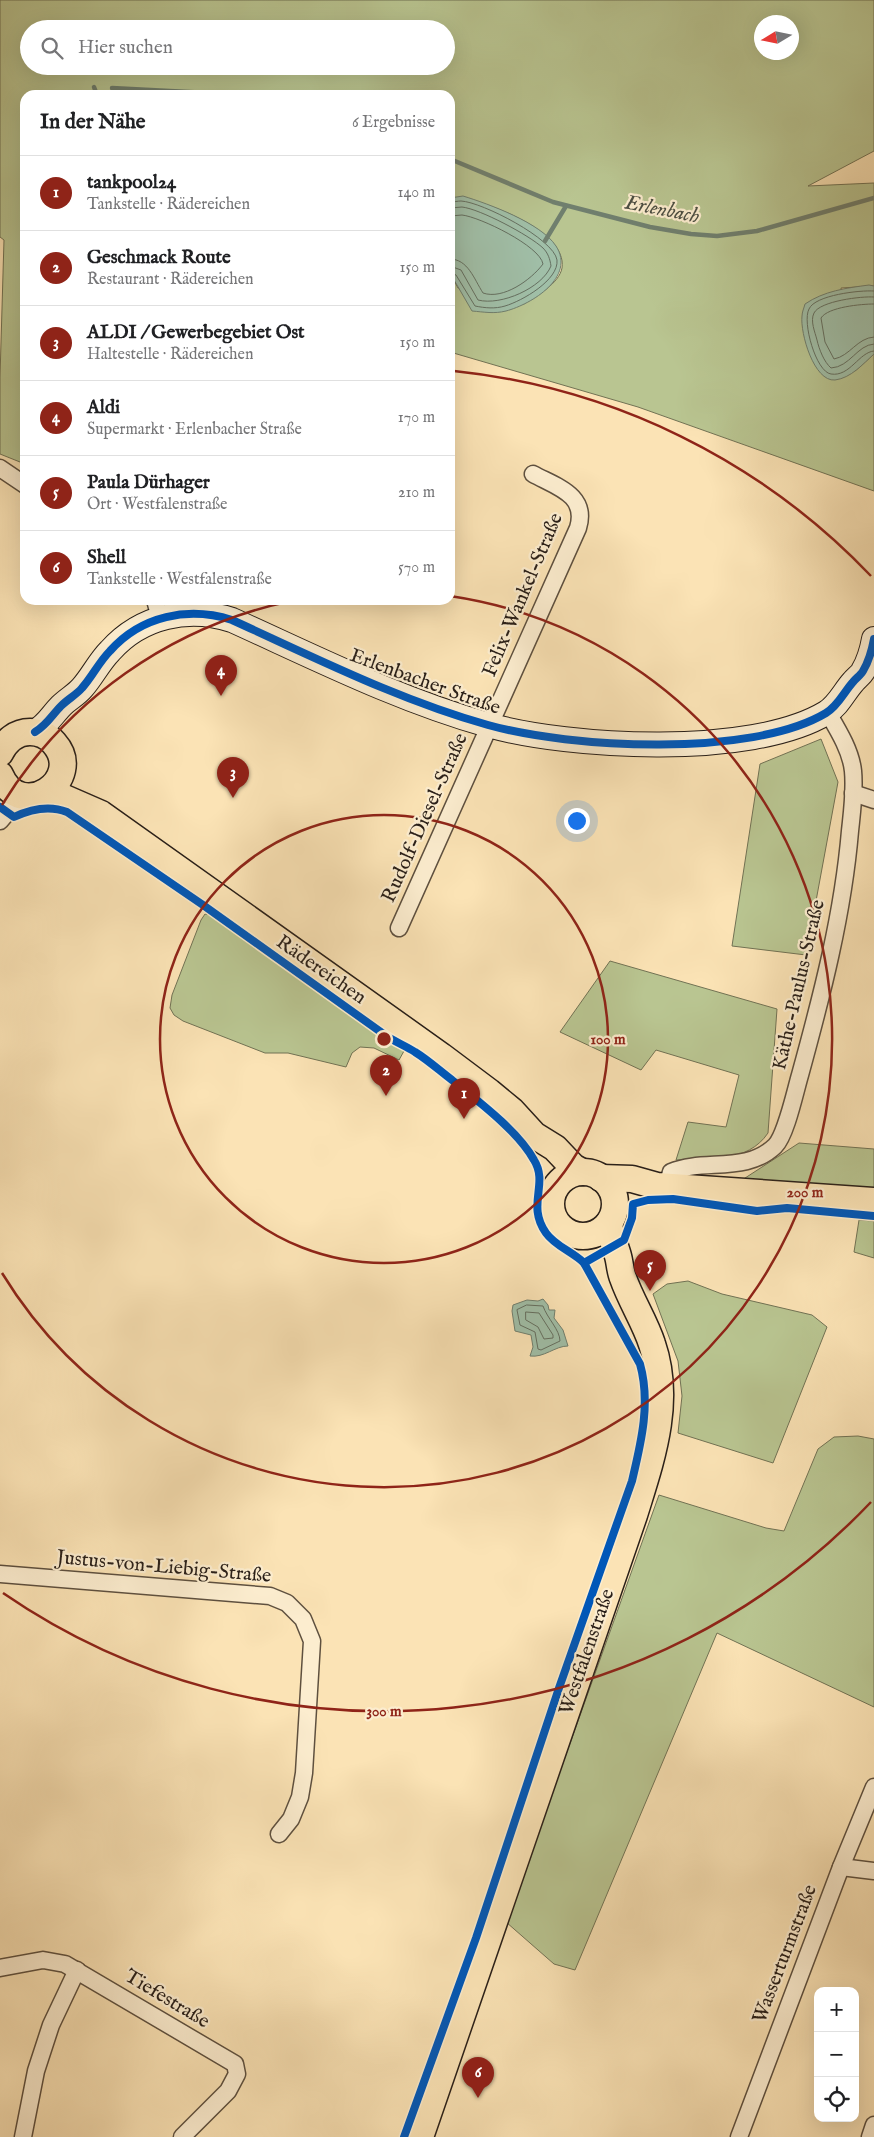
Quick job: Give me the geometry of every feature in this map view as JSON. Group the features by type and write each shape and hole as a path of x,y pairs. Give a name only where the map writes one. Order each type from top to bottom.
{"main road":[{"name":"Rädereichen","path":"13,738 49,738 67,777 87,796 101,814"},
{"path":"36,795 56,783 60,759"},
{"name":"Rädereichen","path":"0,776 11,790 36,795 62,797 101,814 441,1056 504,1105 534,1135 555,1148 573,1167 592,1175"},
{"name":"Rädereichen","path":"534,1135 554,1177 556,1187"},
{"path":"662,1186 630,1193 621,1198 612,1214 597,1233 583,1236 569,1232 554,1217 551,1203 556,1187 566,1177 592,1175 662,1186 874,1201"},
{"path":"592,1175 611,1189 612,1214"},
{"name":"Westfalenstraße","path":"420,2137 648,1471 661,1410 659,1367 652,1344 622,1277 618,1255 610,1234 612,1214"},
{"name":"Westfalenstraße","path":"583,1236 592,1242 606,1262 622,1277"}],"street":[{"path":"0,468 20,482"},
{"name":"Felix-Wankel-Straße","path":"489,725 581,518 580,508 570,494 533,474"},
{"name":"Erlenbacher Straße","path":"13,738 44,727 61,706 81,690 117,644 158,609 206,613 232,620 412,699 489,725 580,740 635,744 674,744 761,735 808,722 828,713 862,673 869,658 874,639"},
{"name":"Erlenbacher Straße","path":"60,759 63,732 81,690"},
{"name":"Käthe-Paulus-Straße","path":"662,1186 671,1172 679,1169 688,1166 733,1164 750,1160 776,1145 791,1108 838,921 847,860 853,793 853,770 847,748 828,713"},
{"name":"Rudolf-Diesel-Straße","path":"399,928 489,725"},
{"path":"0,776 0,790"},
{"path":"853,793 874,800"},
{"path":"0,821 17,801 36,795"},
{"name":"Justus-von-Liebig-Straße","path":"0,1574 270,1596 287,1603 303,1619 312,1642 312,1663 304,1773 300,1797 291,1819 279,1834"},
{"name":"Wasserturmstraße","path":"739,2137 841,1867 874,1787"},
{"path":"841,1867 874,1871"},
{"name":"Tiefestraße","path":"0,1968 43,1960 53,1961 77,1970 235,2064 237,2074 228,2091 182,2137"},
{"path":"23,2137 36,2071 50,2025 77,1970"},
{"path":"870,2137 874,2125"}],"shaded area":[{"path":"0,0 874,0 874,151 808,186 874,183 874,286 841,288 855,371 874,354 874,491 638,407 455,353 455,282 458,288 524,304 552,284 562,268 560,254 551,241 537,229 519,218 500,210 481,203 455,198 455,90 20,90 20,462 0,454 4,240 0,237"},
{"path":"821,739 838,782 806,955 732,946 760,764"},
{"path":"205,914 215,916 404,1051 399,1060 374,1048 360,1047 352,1053 346,1067 288,1053 265,1053 183,1021 174,1015 170,1008 172,995"},
{"path":"610,961 777,1009 768,1133 760,1143 750,1150 726,1157 676,1160 688,1122 726,1127 739,1075 656,1050 641,1070 560,1032"},
{"path":"799,1143 874,1149 874,1190 742,1180"},
{"path":"859,1220 874,1221 874,1258 854,1252"},
{"path":"688,1281 722,1294 812,1315 827,1327 773,1463 678,1433 682,1396 678,1361 653,1294 667,1284"},
{"path":"858,1436 874,1439 874,1707 717,1633 575,1970 554,1964 506,1922 659,1495 766,1528 784,1531 818,1449 834,1437"}],"water":[{"path":"463,196 514,215 539,230 556,246 561,257 560,268 556,278 539,296 506,311 493,313 472,311 455,282 455,197"},
{"path":"869,285 874,286 874,354 856,370 841,379 827,379 815,365 806,344 802,324 805,304 828,293"},
{"path":"543,1299 548,1305 549,1310 555,1310 554,1318 563,1330 568,1346 540,1355 530,1356 533,1347 531,1335 515,1331 513,1305 527,1300 538,1301"}],"waterway":[{"name":"Erlenbach","path":"112,88 151,90"},
{"name":"Erlenbach","path":"455,161 553,202 650,227 691,234 717,236 757,231 874,198"},
{"path":"545,241 566,206"}],"cycle path":[{"path":"35,732 86,684 106,655 122,639 136,629 151,622 182,614 199,614 232,620 390,691 488,725 523,733 611,743 708,743 753,737 793,727 826,713 834,707 863,671 874,639"},
{"path":"0,807 14,817 47,808 67,812 203,905 385,1035 420,1055 508,1127 527,1149 538,1169 537,1204 540,1223 550,1238 584,1263 640,1364 645,1393 644,1423 632,1481 559,1688 476,1938 404,2137"},
{"path":"584,1263 624,1240 632,1218 633,1204 648,1200 673,1199 757,1211 787,1208 874,1216"}],"place":[{"name":"Aldi","path":"221,696"},
{"name":"ALDI / Gewerbegebiet Ost","path":"233,798"},
{"name":"Geschmack Route","path":"386,1096"},
{"name":"tankpool24","path":"464,1119"},
{"name":"Paula Dürhager","path":"650,1291"},
{"name":"Shell","path":"478,2098"}]}
